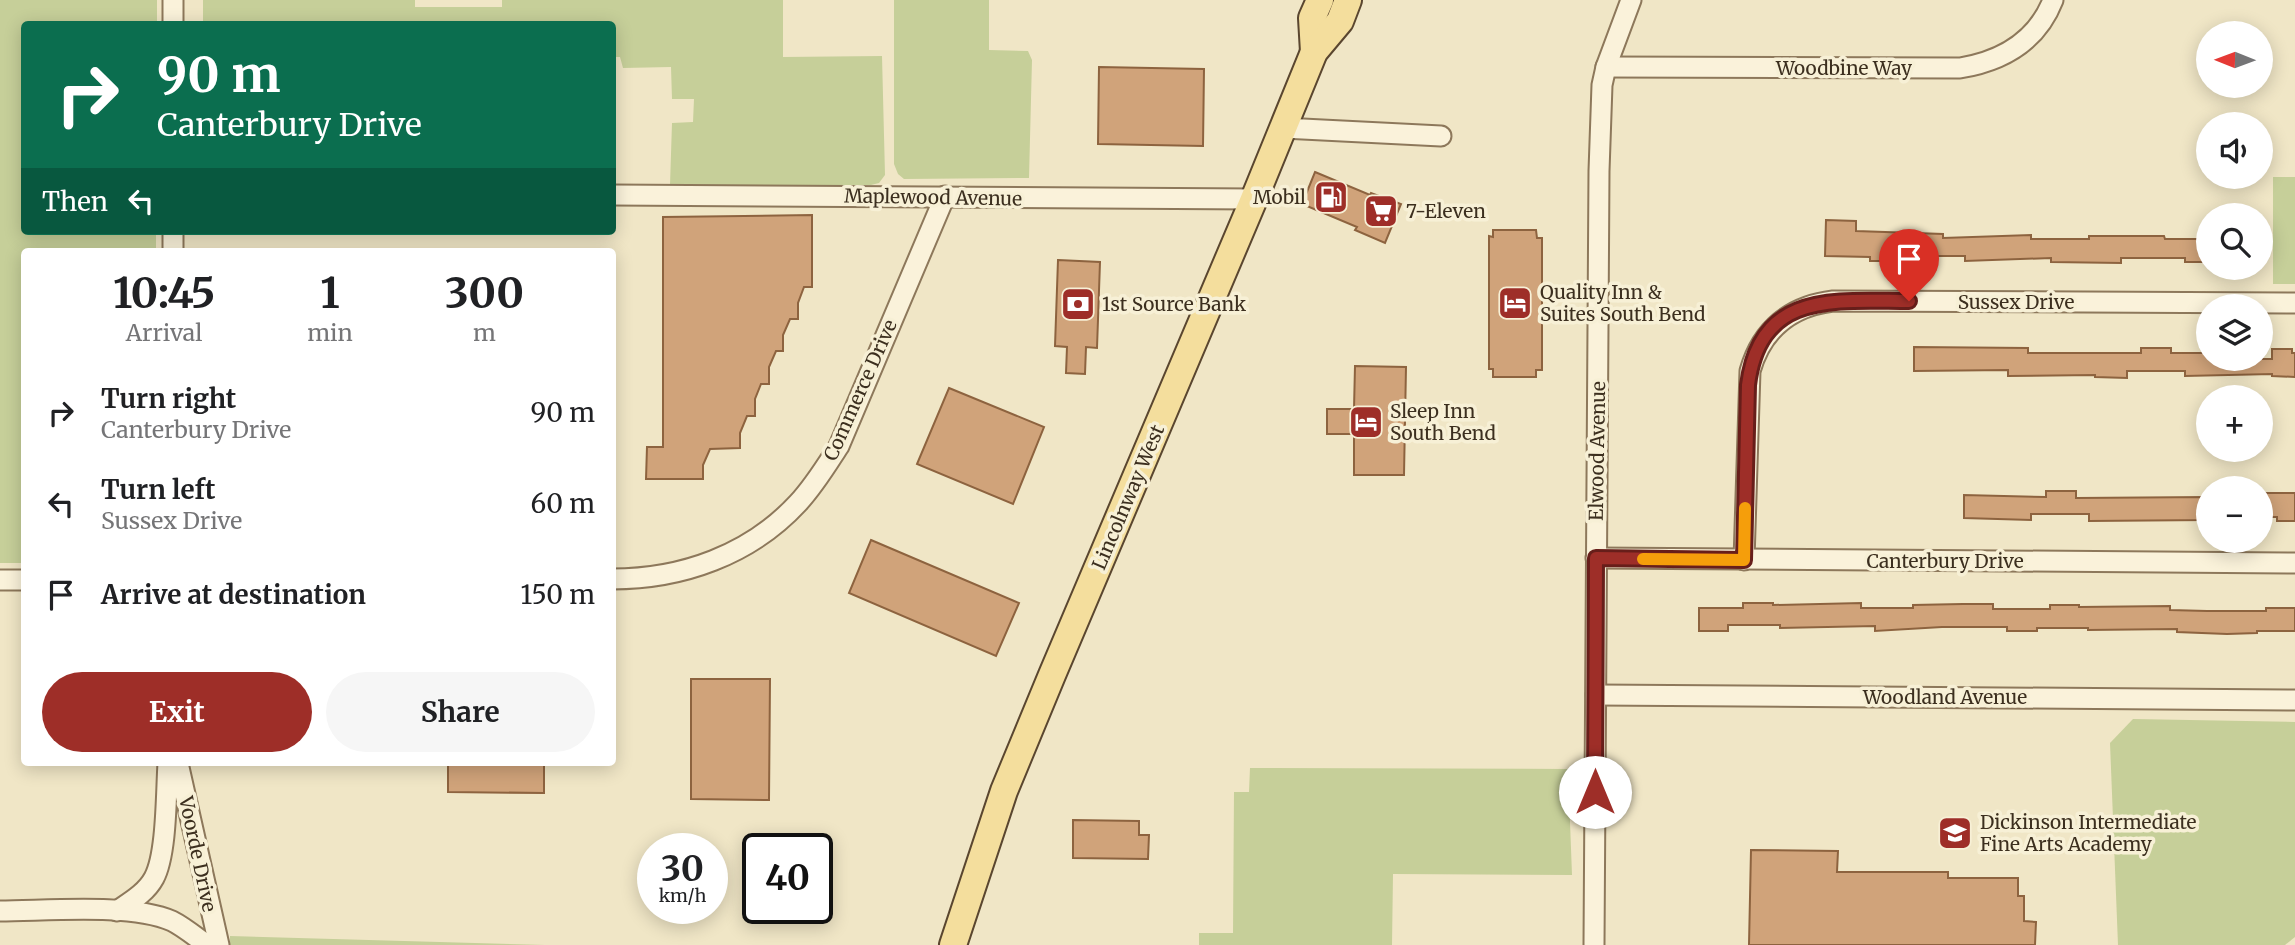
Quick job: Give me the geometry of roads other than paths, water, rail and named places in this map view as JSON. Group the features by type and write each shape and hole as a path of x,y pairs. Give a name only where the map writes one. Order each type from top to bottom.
{"main road":[{"name":"Lincolnway West","path":"1314,52 1312,18 1320,0"},
{"name":"Lincolnway West","path":"953,945 1008,782 1314,52 1340,21 1349,0"}],"street":[{"path":"173,0 173,21"},
{"name":"Elwood Avenue","path":"1594,945 1599,171 1602,85 1631,0"},
{"name":"Woodbine Way","path":"1606,67 1960,68 1981,65 2018,47 2045,18 2053,0"},
{"path":"1283,128 1441,136"},
{"name":"Maplewood Avenue","path":"616,195 1254,199"},
{"name":"Commerce Drive","path":"616,579 657,578 693,569 723,557 766,531 797,504 817,480 839,446 946,196"},
{"name":"Sussex Drive","path":"1744,560 1750,371 1759,346 1768,332 1783,318 1801,308 1833,301 2295,303"},
{"name":"Canterbury Drive","path":"1596,558 2295,563"},
{"path":"0,580 21,580"},
{"name":"Woodland Avenue","path":"1596,695 2295,700"},
{"name":"Voorde Drive","path":"117,911 142,893 154,878 162,852 168,766"},
{"name":"Voorde Drive","path":"179,766 219,945"},
{"path":"0,911 117,911 148,914 172,921 207,945"}],"place":[{"name":"Mobil","path":"1331,197"},
{"name":"7-Eleven","path":"1381,211"},
{"name":"Quality Inn & Suites South Bend","path":"1515,303"},
{"name":"1st Source Bank","path":"1078,304"},
{"name":"Sleep Inn South Bend","path":"1366,422"},
{"name":"Dickinson Intermediate Fine Arts Academy","path":"1955,833"}]}
